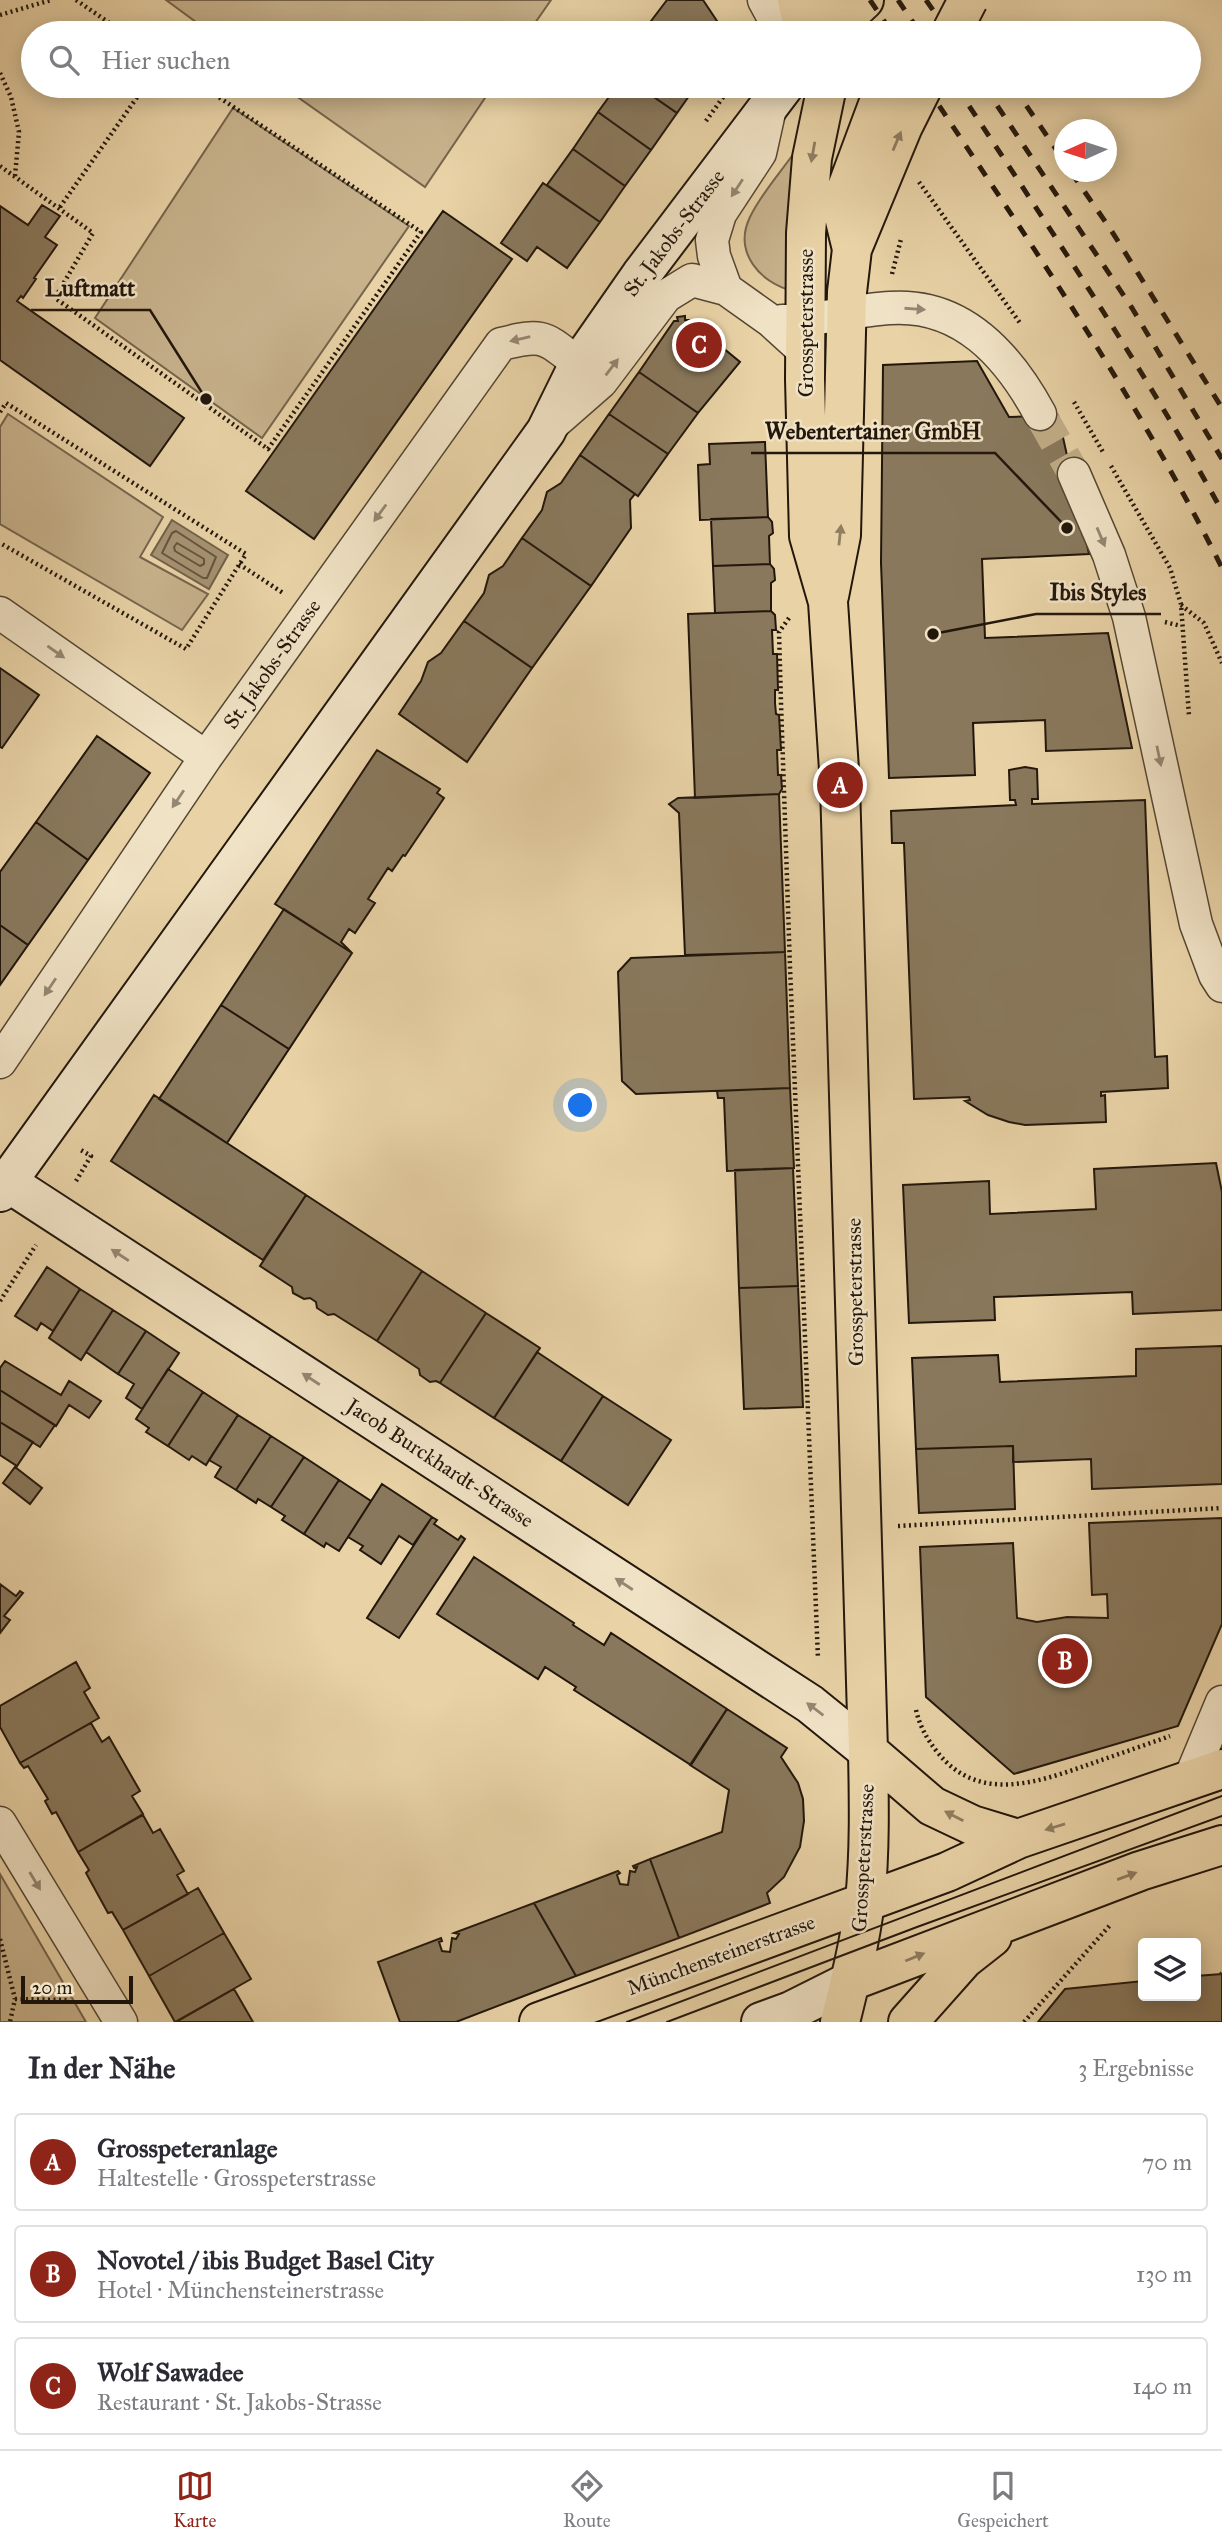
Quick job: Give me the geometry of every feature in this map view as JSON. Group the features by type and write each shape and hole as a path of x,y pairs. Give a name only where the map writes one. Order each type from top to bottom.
{"main road":[{"path":"797,0 840,20"},
{"path":"957,21 968,0"},
{"name":"St. Jakobs-Strasse","path":"4,1187 545,431 579,364 641,275 775,98"},
{"name":"Grosspeterstrasse","path":"824,98 812,158 806,233 793,332 809,536 811,606 840,799 868,1751 869,1815 864,1902 851,1981 840,2022"},
{"name":"Grosspeterstrasse","path":"811,606 841,535 847,312 852,249 906,98"},
{"name":"Jacob Burckhardt-Strasse","path":"4,1187 810,1704 868,1751"},
{"path":"868,1751 932,1806 972,1825 1018,1839"},
{"name":"Münchensteinerstrasse","path":"539,2022 947,1872 1018,1839 1205,1775"},
{"path":"761,2022 792,2011 851,1981 1046,1906 1140,1871 1222,1845"},
{"path":"908,2022 964,1959 1006,1928 1046,1906"}],"street":[{"path":"764,0 775,21"},
{"name":"St. Jakobs-Strasse","path":"726,289 714,256 712,240 720,214 760,153 777,98"},
{"name":"St. Jakobs-Strasse","path":"545,431 601,382 666,296 692,280 726,289 793,332"},
{"path":"793,332 847,312 924,308 968,326 1025,386 1040,414"},
{"name":"St. Jakobs-Strasse","path":"0,1062 206,757 501,344 533,337 550,341 579,364"},
{"path":"1074,474 1108,555 1129,617 1196,924 1215,975 1222,986"},
{"path":"0,613 206,757"},
{"path":"1205,1775 1222,1702"},
{"path":"0,1822 121,2022"}],"path":[{"path":"0,15 51,0"},
{"path":"76,0 107,21"},
{"path":"0,73 10,97 19,132 15,176"},
{"path":"60,207 137,98"},
{"path":"0,166 93,233 55,299 268,449 421,232 220,98"},
{"path":"0,412 6,403 246,554 187,649 0,543"},
{"path":"239,564 293,600"},
{"path":"1181,604 1204,623 1222,663"},
{"path":"811,606 779,632 818,1660"},
{"path":"860,1528 1222,1508"},
{"path":"916,1710 923,1732 943,1758 963,1773 990,1784 1025,1784 1056,1776 1178,1733"},
{"path":"1024,2022 1112,1923"},
{"path":"0,1939 15,1999 10,2022"},
{"path":"15,1999 62,2002 100,1988"}],"shaded area":[{"path":"166,0 551,0 536,21 195,21"},
{"path":"299,98 485,98 425,187"},
{"path":"233,108 409,226 262,438 95,318"},
{"path":"794,153 793,291 770,281 760,273 747,254 745,242 746,230 754,208"},
{"path":"8,414 163,517 140,557 208,594 182,630 0,524 0,427"},
{"path":"0,1874 86,2022 0,2022"}],"water":[{"path":"172,520 228,555 209,589 151,555"}],"building":[{"path":"667,0 703,0 717,21 651,21"},
{"path":"608,98 655,98 677,113 651,150 598,112"},
{"path":"655,98 688,98 677,113"},
{"path":"598,112 651,150 625,186 573,149"},
{"path":"573,149 625,186 600,222 547,185"},
{"path":"543,183 600,222 567,268 537,247 527,261 501,243"},
{"path":"42,205 60,216 45,237 57,245 23,298 21,296 17,301 184,418 150,466 0,360 0,206 28,225"},
{"path":"443,211 512,259 314,539 246,491"},
{"path":"685,316 685,320 689,320 740,362 698,413 639,372 674,321 678,321 677,317"},
{"path":"977,361 1009,417 1058,415 1089,554 982,559 985,638 1108,633 1132,748 1046,751 1045,720 973,723 975,775 889,778 881,563 883,365"},
{"path":"639,372 698,413 668,454 609,414"},
{"path":"609,414 668,454 638,496 580,455"},
{"path":"765,442 768,517 700,520 698,465 710,464 709,444"},
{"path":"580,455 635,494 630,500 631,528 591,586 522,538 542,510 547,492 561,483"},
{"path":"768,517 772,522 773,533 769,536 770,564 713,566 711,519"},
{"path":"522,538 591,586 532,668 464,621 484,593 489,575 503,566"},
{"path":"770,564 774,569 775,580 771,583 771,611 715,613 713,566"},
{"path":"771,611 775,615 776,630 772,630 773,654 777,654 778,690 775,690 775,703 776,714 779,715 781,750 777,750 778,775 781,775 782,789 779,794 695,798 688,614"},
{"path":"464,621 532,668 467,762 399,714 421,681 428,662 441,653"},
{"path":"0,668 39,695 2,748 0,747"},
{"path":"97,736 150,773 88,860 36,822"},
{"path":"377,750 440,789 437,793 444,798 405,856 403,855 392,871 388,868 368,899 375,903 355,933 349,929 341,942 352,953 275,904"},
{"path":"1025,767 1037,769 1038,799 1032,799 1032,804 1145,800 1155,1057 1167,1056 1168,1088 1101,1092 1101,1096 1105,1095 1106,1122 1025,1125 988,1115 965,1101 970,1100 969,1097 914,1099 904,843 892,843 891,811 1016,805 1015,800 1010,800 1009,770"},
{"path":"779,794 785,952 685,955 679,813 669,804 678,798"},
{"path":"36,822 88,860 28,945 0,925 0,872"},
{"path":"284,909 352,953 289,1049 221,1005"},
{"path":"0,925 28,945 0,985"},
{"path":"785,952 790,1088 636,1094 622,1081 618,972 631,958"},
{"path":"221,1005 289,1049 227,1143 159,1099"},
{"path":"790,1088 794,1168 727,1171 724,1098 718,1098 717,1091"},
{"path":"154,1095 306,1195 263,1260 111,1161"},
{"path":"1216,1163 1222,1192 1222,1310 1133,1314 1132,1292 994,1297 995,1320 909,1323 903,1185 989,1181 990,1214 1096,1209 1094,1169"},
{"path":"793,1168 798,1286 739,1288 735,1170"},
{"path":"306,1195 422,1271 377,1341 334,1314 328,1315 317,1308 316,1302 310,1298 304,1299 293,1293 292,1287 260,1266"},
{"path":"47,1267 80,1289 53,1331 41,1323 37,1330 15,1316"},
{"path":"422,1271 486,1313 440,1383 430,1382 420,1375 419,1369 377,1341"},
{"path":"798,1286 803,1407 744,1409 739,1288"},
{"path":"80,1289 113,1310 81,1360 49,1338"},
{"path":"113,1310 146,1331 118,1374 86,1352"},
{"path":"486,1313 540,1348 494,1418 440,1383"},
{"path":"146,1331 179,1353 142,1409 126,1398 134,1384 118,1374"},
{"path":"1222,1346 1222,1484 1092,1489 1091,1459 1013,1462 1013,1446 916,1449 912,1358 998,1355 1000,1382 1136,1376 1136,1349"},
{"path":"537,1352 603,1396 561,1461 494,1418"},
{"path":"5,1361 61,1395 69,1381 101,1401 89,1418 69,1405 56,1426 0,1390 0,1368"},
{"path":"168,1369 203,1392 168,1446 146,1432 149,1428 136,1419"},
{"path":"0,1390 55,1425 40,1447 0,1422"},
{"path":"203,1392 238,1415 206,1465 192,1456 189,1460 168,1446"},
{"path":"603,1396 671,1440 628,1505 561,1461"},
{"path":"238,1415 271,1436 236,1490 215,1477 221,1467 209,1460"},
{"path":"0,1422 33,1442 17,1466 0,1455"},
{"path":"271,1436 304,1457 271,1507 258,1499 256,1503 236,1490"},
{"path":"1013,1446 1015,1509 919,1513 916,1449"},
{"path":"304,1457 339,1480 304,1534 282,1520 285,1516 271,1507"},
{"path":"15,1467 42,1488 30,1504 3,1483"},
{"path":"339,1480 371,1501 339,1551 326,1543 324,1547 304,1534"},
{"path":"382,1484 432,1517 413,1545 399,1536 381,1564 360,1550 363,1546 348,1537"},
{"path":"432,1517 437,1520 434,1524 458,1540 461,1536 465,1539 399,1638 367,1618"},
{"path":"1222,1518 1222,1624 1178,1726 1014,1774 926,1697 920,1547 1013,1543 1017,1618 1037,1622 1067,1617 1108,1618 1107,1594 1092,1595 1089,1523"},
{"path":"474,1557 604,1645 611,1633 727,1709 691,1765 574,1690 576,1687 545,1667 538,1679 437,1614"},
{"path":"0,1584 16,1596 20,1591 23,1593 4,1616 10,1620 0,1633"},
{"path":"76,1662 90,1688 84,1692 99,1718 20,1763 0,1727 0,1706"},
{"path":"727,1709 787,1748 781,1757 798,1783 803,1799 804,1821 800,1847 784,1877 767,1893 770,1903 679,1938 650,1859 722,1832 729,1790 690,1765"},
{"path":"91,1723 102,1742 109,1737 140,1791 132,1796 143,1814 78,1852 56,1812 52,1814 45,1801 48,1799 28,1766 24,1768 20,1763"},
{"path":"143,1815 153,1833 160,1829 184,1871 177,1875 188,1894 123,1930 112,1912 108,1913 78,1852"},
{"path":"650,1859 679,1938 576,1976 534,1903 618,1871 620,1884 628,1885 630,1871 635,1872 637,1867 633,1866"},
{"path":"198,1888 224,1933 149,1976 123,1930"},
{"path":"534,1903 576,1976 456,2022 400,2022 378,1962 441,1938 442,1941 439,1942 442,1951 450,1952 452,1938 456,1939 459,1934 454,1933"},
{"path":"224,1933 251,1979 175,2022 149,1976"},
{"path":"1222,1974 1222,2022 1038,2022 1065,1989 1138,1982 1138,2001 1201,2001 1201,1976"},
{"path":"234,1989 253,2022 176,2022"}],"tunnel":[{"path":"1040,414 1074,474"}],"tram line":[{"path":"627,2022 1222,1796"},
{"path":"667,2022 1222,1816"}],"railway":[{"path":"870,0 884,21"},
{"path":"898,0 912,21"},
{"path":"926,0 941,21"},
{"path":"955,0 970,21"},
{"path":"934,98 1082,322 1155,443 1222,568"},
{"path":"964,98 1126,349 1222,511"},
{"path":"992,98 1132,308 1222,459"},
{"path":"1021,98 1054,146"},
{"path":"1078,182 1111,230 1222,408"}],"place":[{"name":"Wolf Sawadee","path":"699,345"},
{"name":"Luftmatt","path":"206,399"},
{"name":"Webentertainer GmbH","path":"1067,528"},
{"name":"Ibis Styles","path":"933,634"},
{"name":"Grosspeteranlage","path":"840,785"},
{"name":"Novotel / ibis Budget Basel City","path":"1065,1661"}]}
